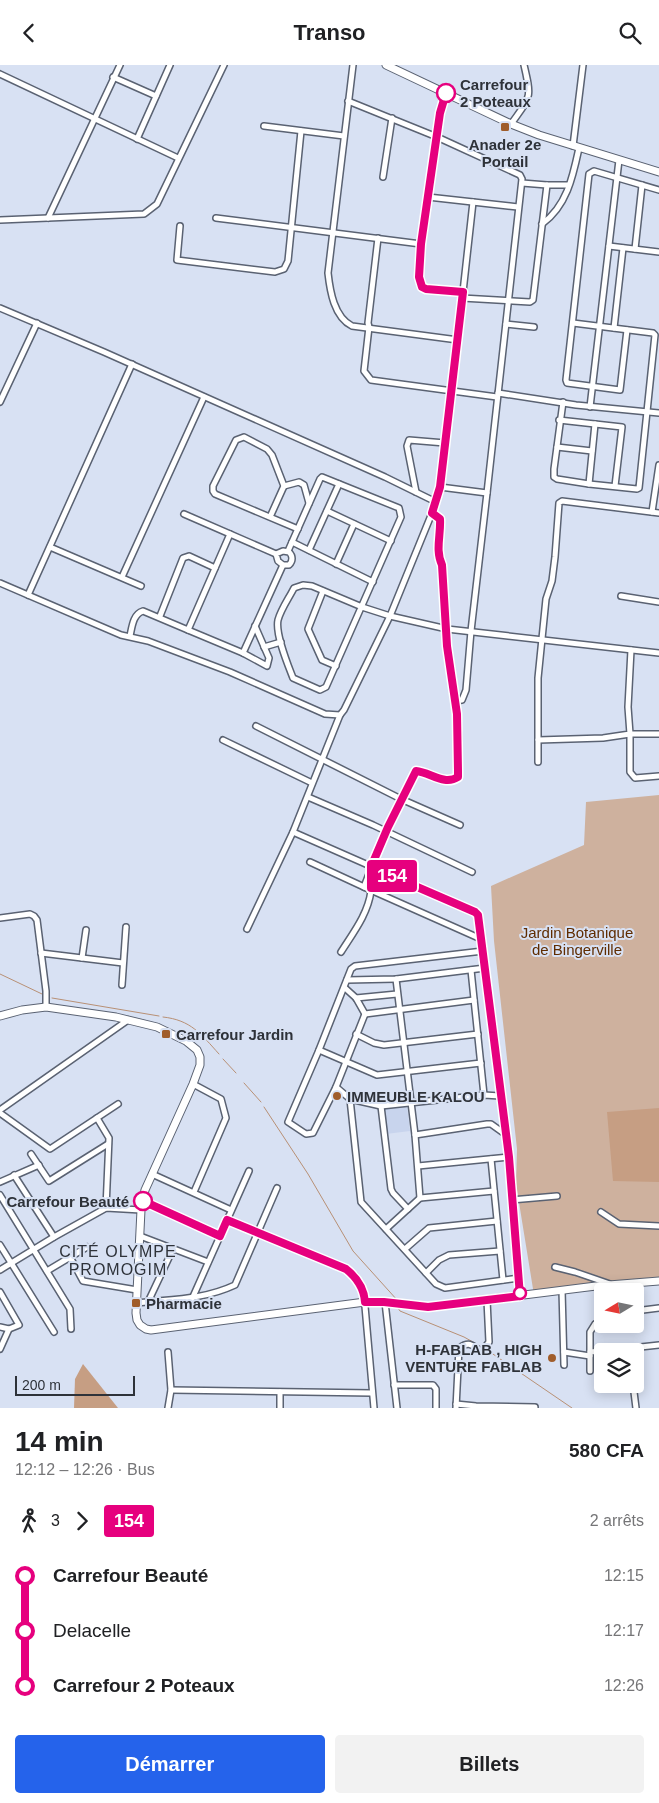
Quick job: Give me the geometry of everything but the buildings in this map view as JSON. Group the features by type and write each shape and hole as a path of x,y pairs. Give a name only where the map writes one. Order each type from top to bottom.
{"street":[{"path":"48,218 120,65"},
{"path":"137,139 170,65"},
{"path":"0,220 144,214 157,204 224,65"},
{"path":"353,65 328,273 336,307 346,322 352,325 458,339"},
{"path":"386,65 511,124 576,147 659,172"},
{"path":"511,124 529,97 530,91 524,65"},
{"path":"542,224 559,208 574,173 583,65"},
{"path":"0,74 178,159"},
{"path":"113,77 156,96"},
{"path":"446,93 440,113 421,244 419,277 422,287 509,301 534,301 547,185"},
{"path":"348,101 437,137 520,175 522,183 466,689 462,700 455,701"},
{"path":"383,177 392,118"},
{"path":"264,126 344,137"},
{"path":"180,226 177,260 275,272 284,269 288,261 302,131"},
{"path":"590,407 619,160"},
{"path":"627,330 620,390 566,381 589,174 594,171 659,190"},
{"path":"522,183 568,185"},
{"path":"635,249 642,185"},
{"path":"428,197 518,207"},
{"path":"246,929 293,832 340,715 390,616 436,502 440,487 452,391 473,202"},
{"path":"216,218 421,244"},
{"path":"378,238 364,371 371,380 590,407 659,413"},
{"path":"610,246 659,252"},
{"path":"614,328 623,248"},
{"path":"0,307 132,364 436,502"},
{"path":"0,402 37,323"},
{"path":"506,323 534,327"},
{"path":"563,403 559,420 554,477 589,484 637,489 639,487 656,337 653,333 573,323"},
{"path":"28,595 132,364"},
{"path":"122,577 204,397"},
{"path":"559,420 622,427 615,486"},
{"path":"589,484 595,424"},
{"path":"270,517 284,486 272,455 267,449 244,437 236,440 214,486 213,491 215,494 298,529"},
{"path":"416,492 407,446 409,440 445,443"},
{"path":"557,447 592,451"},
{"path":"652,512 659,466"},
{"path":"288,551 320,479 324,477 399,508 401,517 391,541 373,582 362,607 336,666 326,687 320,690 296,680 292,675 281,642 278,621 294,588 307,585 362,607 390,616 447,629 659,653"},
{"path":"284,486 299,482 304,485 309,504"},
{"path":"310,550 326,511 340,484"},
{"path":"440,487 487,493"},
{"path":"538,762 538,678 546,599 552,581 555,557 559,503 562,501 659,513"},
{"path":"326,511 391,541"},
{"path":"364,887 386,832 416,771 446,780 453,780 458,777 459,745 447,646 442,565 439,556 440,519 432,513"},
{"path":"184,514 276,554 288,551"},
{"path":"336,563 354,524"},
{"path":"188,630 230,534"},
{"path":"292,542 373,582"},
{"path":"50,547 141,586"},
{"path":"276,554 278,561 283,565 289,565 292,561 292,555 288,551"},
{"path":"160,617 183,558 189,556 215,568"},
{"path":"243,653 283,565"},
{"path":"0,583 121,635 148,641 230,672 325,714 340,715"},
{"path":"323,591 308,629 322,661 336,666"},
{"path":"621,596 659,602"},
{"path":"130,636 135,617 139,612 146,611 243,653 267,666 269,658 255,626"},
{"path":"264,647 281,642"},
{"path":"631,650 628,707 630,772 635,778 659,776"},
{"path":"256,726 401,799 460,825"},
{"path":"538,740 659,734"},
{"path":"223,740 312,783"},
{"path":"308,797 472,872"},
{"path":"293,832 475,912 478,915 509,1157 520,1296"},
{"path":"310,862 481,939"},
{"path":"340,952 359,924 370,900 371,891"},
{"path":"0,918 30,914 34,916 38,928 46,991 46,1007"},
{"path":"122,985 126,927"},
{"path":"82,958 86,930"},
{"path":"365,1014 336,1087 313,1133 306,1134 288,1122 345,988 348,973 355,967 483,951"},
{"path":"41,953 123,963"},
{"path":"347,980 396,979 485,968"},
{"path":"471,970 484,1095"},
{"path":"396,979 415,1135 420,1198"},
{"path":"345,988 356,998 365,1014"},
{"path":"356,998 397,994"},
{"path":"365,1014 474,1000"},
{"path":"0,1016 22,1010 46,1007 128,1020 158,1027 186,1041 197,1050 200,1057 200,1065 145,1190 141,1210 137,1320 143,1328 151,1330 365,1302 384,1302 428,1307 594,1286"},
{"path":"118,1104 50,1149 0,1112 128,1020"},
{"path":"356,1034 380,1044 478,1034"},
{"path":"320,1050 377,1075 481,1063"},
{"path":"193,1084 221,1099 226,1118 194,1192"},
{"path":"336,1087 350,1099 380,1106 484,1095 500,1096"},
{"path":"350,1099 361,1202 436,1284 446,1288 519,1278"},
{"path":"380,1106 391,1189 408,1209"},
{"path":"97,1118 108,1138 106,1208"},
{"path":"415,1135 487,1124 491,1124 505,1133"},
{"path":"31,1153 49,1181 108,1144"},
{"path":"418,1166 509,1157"},
{"path":"492,1159 503,1280"},
{"path":"0,1181 38,1165"},
{"path":"192,1299 249,1171"},
{"path":"152,1174 231,1210"},
{"path":"14,1175 54,1237"},
{"path":"137,1303 192,1299 210,1295 235,1285 256,1232 277,1188"},
{"path":"386,1229 420,1198 494,1191"},
{"path":"0,1195 70,1309 71,1329"},
{"path":"511,1200 557,1196"},
{"path":"143,1201 220,1236"},
{"path":"0,1270 106,1208 141,1210"},
{"path":"601,1211 620,1224 659,1226"},
{"path":"227,1220 346,1269 354,1276 364,1295 374,1408"},
{"path":"405,1249 429,1228 497,1221"},
{"path":"140,1236 208,1261"},
{"path":"0,1245 54,1332"},
{"path":"47,1271 87,1247"},
{"path":"148,1302 172,1249"},
{"path":"426,1273 439,1260 449,1255 500,1251"},
{"path":"70,1257 83,1281 137,1290"},
{"path":"555,1267 607,1283"},
{"path":"626,1283 659,1281"},
{"path":"562,1290 564,1365"},
{"path":"0,1292 19,1325 9,1329 0,1327"},
{"path":"487,1300 489,1342 482,1351 472,1344 459,1348 456,1406 535,1407"},
{"path":"384,1302 397,1408"},
{"path":"644,1310 659,1308"},
{"path":"590,1371 592,1328 594,1326"},
{"path":"0,1349 9,1329"},
{"path":"644,1347 659,1345"},
{"path":"168,1352 171,1390 168,1408"},
{"path":"564,1352 594,1354"},
{"path":"394,1385 432,1385 436,1389 436,1408"},
{"path":"171,1390 372,1393"},
{"path":"280,1392 280,1408"},
{"path":"634,1393 636,1408"}],"shaded area":[{"path":"407,1106 410,1131 386,1134 384,1109"},
{"path":"659,1108 659,1182 613,1181 607,1112"},
{"path":"83,1364 118,1408 74,1408 75,1379"}],"green space":[{"name":"Jardin Botanique de Bingerville","path":"659,795 659,1282 594,1283 594,1289 534,1295 516,1184 517,1149 494,941 491,886 584,845 586,802"}],"waterway":[{"path":"0,974 42,994"},
{"path":"52,998 159,1016"},
{"path":"163,1017 181,1021 195,1029 219,1054"},
{"path":"223,1059 236,1073"},
{"path":"244,1083 261,1102"},
{"path":"264,1107 308,1174 353,1251 398,1301"},
{"path":"398,1308 400,1311 464,1337 482,1347"},
{"path":"487,1350 572,1408"}],"bus line":[{"name":"154","path":"143,1201 220,1236 227,1220 346,1269 360,1285 365,1302 372,1301 428,1307 520,1296 509,1157 502,1115 478,915 475,912 371,867 413,774 416,771 421,771 446,780 453,780 458,777 459,745 457,714 447,646 443,573 438,550 440,519 432,513 440,487 463,292 426,289 422,287 419,277 421,244 440,113 446,93"}],"place":[{"name":"Carrefour 2 Poteaux","path":"446,93"},
{"name":"Anader 2e Portail","path":"505,127"},
{"name":"Carrefour Jardin","path":"166,1034"},
{"name":"IMMEUBLE KALOU","path":"337,1096"},
{"name":"Carrefour Beauté","path":"143,1201"},
{"name":"Pharmacie","path":"136,1303"},
{"name":"H-FABLAB , HIGH VENTURE FABLAB","path":"552,1358"}],"district":[{"name":"CITÉ OLYMPE PROMOGIM","path":"118,1260"}]}
